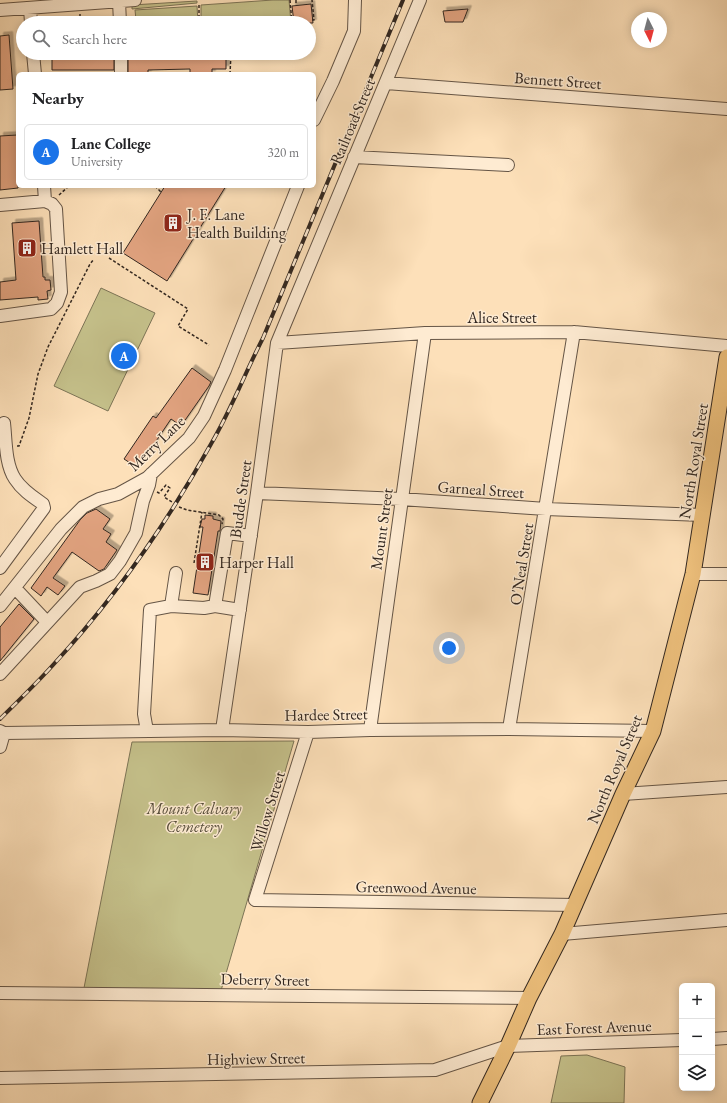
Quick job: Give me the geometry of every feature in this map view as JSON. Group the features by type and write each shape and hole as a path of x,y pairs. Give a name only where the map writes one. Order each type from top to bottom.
{"main road":[{"name":"North Royal Street","path":"480,1103 508,1046 529,998 576,905 623,794 653,731 693,574 727,357"}],"street":[{"path":"1,7 30,8 67,3 135,0"},
{"path":"316,116 354,31 355,0"},
{"name":"Railroad Street","path":"277,343 420,0"},
{"path":"119,1 120,16"},
{"path":"30,8 31,16"},
{"path":"34,60 35,72"},
{"path":"121,60 121,72"},
{"name":"Bennett Street","path":"386,83 727,109"},
{"path":"354,158 508,165"},
{"path":"44,188 45,201"},
{"name":"Merry Lane","path":"0,606 61,529 84,507 99,499 118,494 147,478 189,438 204,416 249,311 297,188"},
{"path":"0,205 45,201 52,204 56,209 61,292 57,303 50,308 0,316"},
{"name":"Alice Street","path":"277,343 425,333 574,332 727,346"},
{"name":"O'Neal Street","path":"509,729 574,332"},
{"name":"Mount Street","path":"370,730 425,333"},
{"name":"Budde Street","path":"222,730 251,536 277,343"},
{"path":"0,568 44,508 43,504 28,493 15,479 9,464 5,423"},
{"path":"0,674 80,587 110,574 120,561 136,533 151,474"},
{"name":"Garneal Street","path":"257,493 401,499 546,509 702,515"},
{"path":"215,606 227,533 251,536"},
{"path":"171,606 176,573"},
{"path":"693,574 727,574"},
{"path":"15,588 47,622"},
{"path":"147,731 144,714 150,610 171,606 204,608 215,606 240,610"},
{"name":"Hardee Street","path":"2,732 222,730 308,732 509,729 653,731"},
{"path":"0,747 2,732"},
{"name":"Willow Street","path":"255,900 308,732"},
{"path":"623,794 727,787"},
{"name":"Greenwood Avenue","path":"255,900 576,905"},
{"path":"562,934 727,920"},
{"name":"Deberry Street","path":"0,993 529,998"},
{"path":"715,1039 727,1038"},
{"name":"East Forest Avenue","path":"508,1046 679,1040"},
{"name":"Highview Street","path":"0,1078 435,1070 508,1046"}],"path":[{"path":"290,0 291,16"},
{"path":"312,0 314,16"},
{"path":"199,5 199,16"},
{"path":"230,72 231,60"},
{"path":"59,195 67,188"},
{"path":"157,188 161,192"},
{"path":"109,258 188,309 178,326 209,345"},
{"path":"15,446 19,446 29,418 38,374 48,347 90,264 94,259"},
{"path":"158,493 166,486 170,488 164,497 172,502"},
{"path":"179,507 187,510 222,516 222,526"},
{"path":"194,563 202,512"}],"green space":[{"path":"289,0 290,16 201,16 201,5"},
{"path":"197,1 197,3 132,9 132,5"},
{"path":"197,6 198,16 136,16 135,10"},
{"path":"101,288 155,313 108,411 54,386"},
{"name":"Mount Calvary Cemetery","path":"294,741 220,994 83,993 132,742"},
{"path":"587,1055 625,1067 624,1103 551,1103 561,1056"}],"building":[{"path":"311,4 312,16 293,16 292,6"},
{"path":"468,9 463,22 445,22 443,11"},
{"path":"9,35 13,89 0,90 0,36"},
{"path":"52,60 114,60 114,70 52,70"},
{"path":"128,60 226,60 226,69 212,69 212,72 190,72 190,69 128,72"},
{"path":"16,135 16,188 18,188 0,190 0,136"},
{"name":"J. F. Lane Health Building","path":"164,188 225,188 167,281 123,253"},
{"path":"39,221 43,277 45,277 45,280 50,280 51,290 47,291 48,299 38,300 38,297 0,300 0,282 16,280 12,223"},
{"path":"192,368 211,382 209,386 181,426 171,419 138,468 124,459 153,416 156,418"},
{"path":"96,509 110,519 103,529 111,534 106,542 117,550 104,569 99,571 72,552 53,578 65,586 58,595 47,587 41,596 31,588 80,520 87,513"},
{"name":"Harper Hall","path":"205,515 213,516 213,519 221,521 220,531 218,531 208,595 193,593 203,527 200,527 202,519 205,519"},
{"path":"19,604 34,619 0,661 0,627"}],"railway":[{"path":"0,719 34,686 76,640 119,586 158,531 218,431 263,338 403,0"}],"place":[{"name":"J. F. Lane Health Building","path":"173,223"},
{"name":"Hamlett Hall","path":"27,248"},
{"name":"Lane College","path":"124,356"},
{"name":"Harper Hall","path":"205,562"}]}
